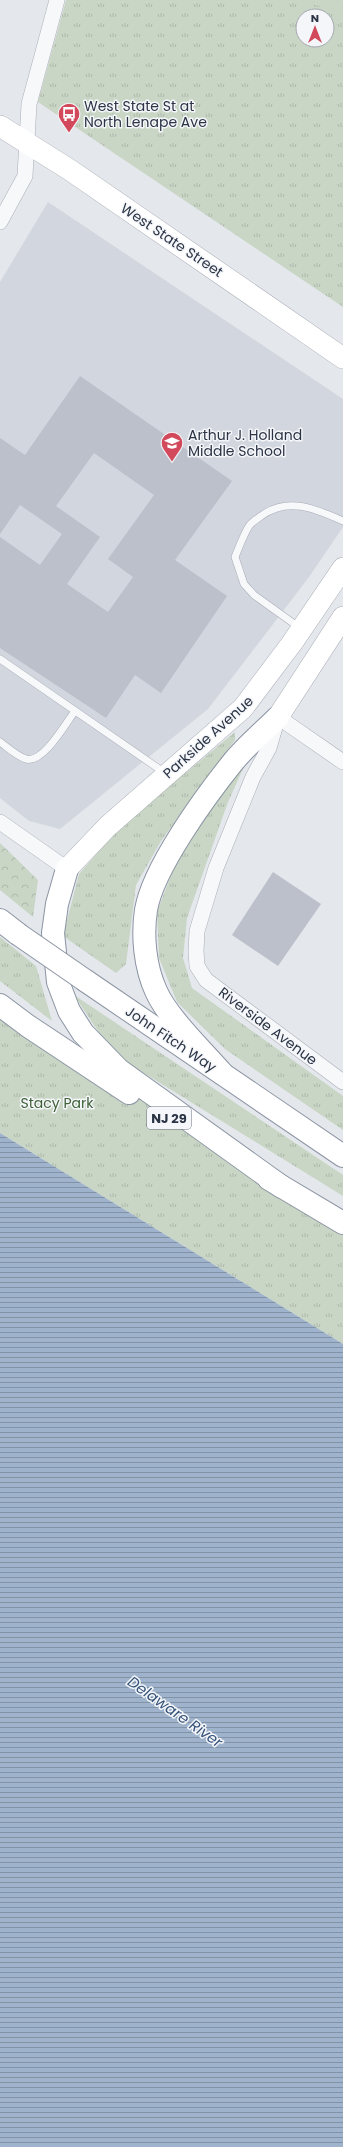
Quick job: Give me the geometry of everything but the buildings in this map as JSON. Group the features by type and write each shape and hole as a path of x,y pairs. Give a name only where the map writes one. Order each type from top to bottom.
{"highway":[{"path":"222,1073 168,1010 156,991 146,954 146,910 153,886 169,855 200,808 234,762 278,717"},
{"path":"67,870 57,904 53,933 56,968 58,982 69,1011 83,1033 119,1070 282,1187"},
{"name":"John Fitch Way","path":"0,920 86,981 343,1156"},
{"name":"NJ 29","path":"0,1005 28,1026 151,1108 343,1223"}],"main road":[{"name":"West State Street","path":"0,126 343,358"},
{"name":"Parkside Avenue","path":"67,870 108,826 243,708 259,689 302,629 343,568"},
{"path":"278,717 343,617"}],"street":[{"path":"0,222 25,176 28,144 29,104 56,0"},
{"path":"278,717 343,762"},
{"name":"Riverside Avenue","path":"278,717 269,748 253,777 216,868 197,931 196,951 198,966 206,980 343,1082"},
{"path":"0,822 67,870"}],"lane":[{"path":"302,629 248,590 237,570 235,557 250,525 265,513 280,507 304,506 316,509 343,521"},
{"path":"0,659 167,774"},
{"path":"0,742 26,759 34,759 45,752 75,711"}],"shaded area":[{"name":"Arthur J. Holland Middle School","path":"48,202 343,399 343,527 309,577 208,709 60,829 29,821 0,798 0,282"}],"green space":[{"path":"66,0 343,0 343,307 38,102"},
{"path":"297,0 343,0 341,12 335,10 335,8 326,8"},
{"path":"235,732 235,740 161,841 136,885 126,964 116,973 63,936 79,874 121,826"},
{"path":"247,760 228,802 187,918 183,958 192,988 343,1096 343,1130 225,1049 177,1002 159,958 157,912 181,849"},
{"path":"0,843 38,880 33,917 0,890"},
{"path":"0,937 36,966 52,1021 0,981"},
{"path":"74,995 343,1175 343,1196 113,1054"},
{"name":"Stacy Park","path":"0,1000 343,1218 343,1344 0,1133"}],"water":[{"name":"Delaware River","path":"0,1133 343,1344 343,2147 0,2147"}],"place":[{"name":"West State St at North Lenape Ave","path":"69,134"},
{"name":"Arthur J. Holland Middle School","path":"172,462"}]}
